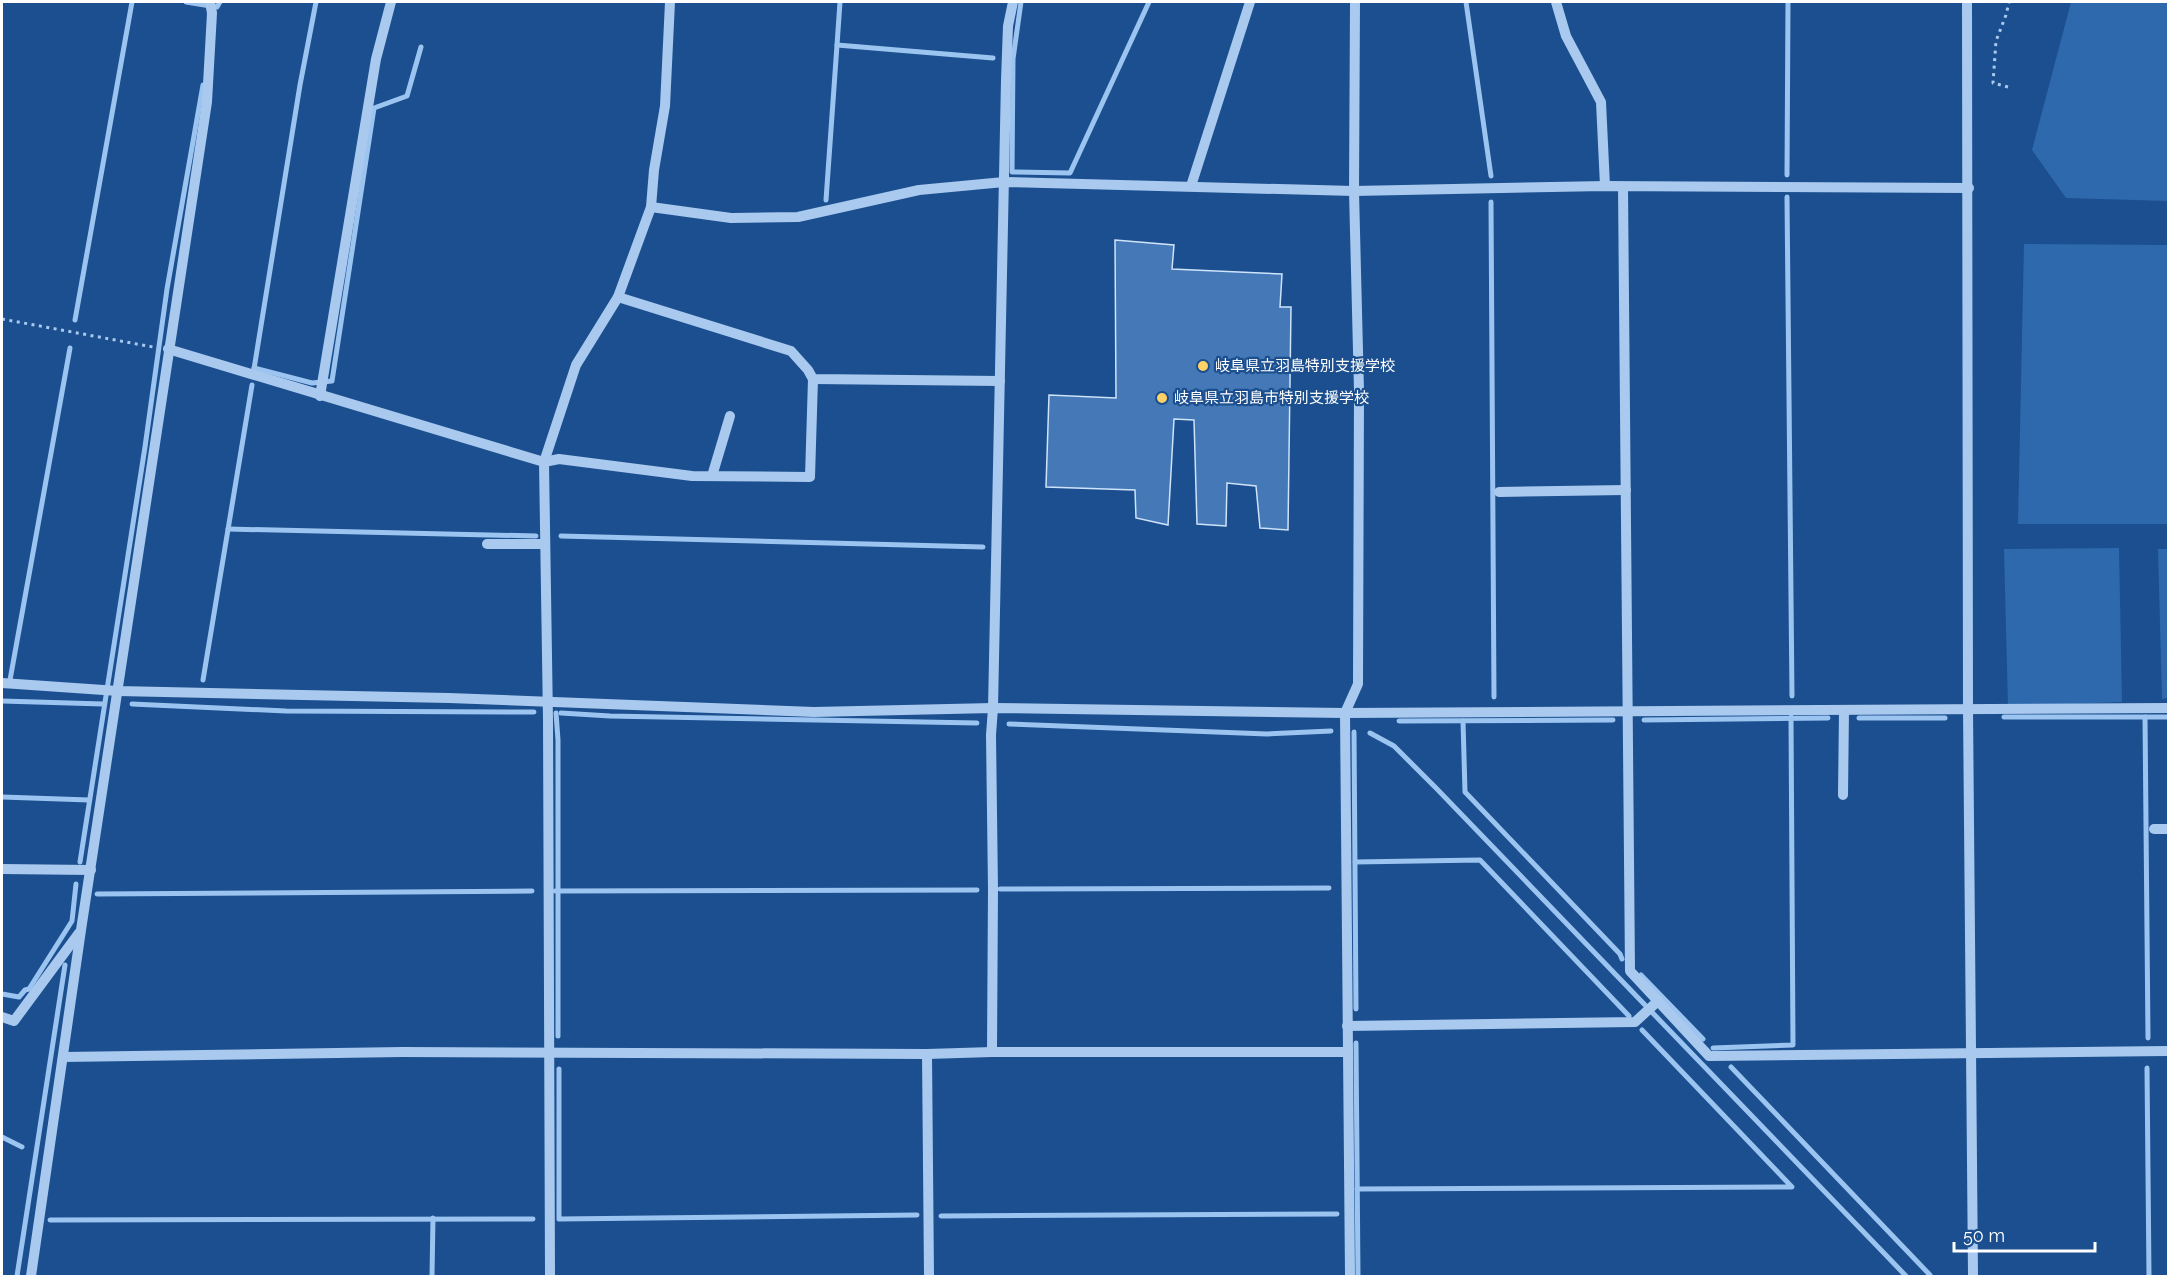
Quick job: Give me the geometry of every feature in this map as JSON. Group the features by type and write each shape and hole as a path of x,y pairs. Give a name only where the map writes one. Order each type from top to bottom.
{"street":[{"path":"31,1276 81,930 207,102 211,7 219,2"},
{"path":"320,396 376,59 391,2"},
{"path":"550,1276 544,462 576,365 618,297 651,207 654,170 665,106 670,2"},
{"path":"992,1052 991,735 1008,26 1013,2"},
{"path":"1191,186 1250,2"},
{"path":"1350,1276 1345,713 1358,684 1359,391 1354,191 1355,2"},
{"path":"1556,2 1566,36 1601,102 1605,186"},
{"path":"1967,2 1968,709 1973,1276"},
{"path":"651,207 731,218 798,217 919,190 1004,182 1354,191 1605,186 1969,188"},
{"path":"1623,187 1630,971 1656,1003 1709,1056 2169,1051"},
{"path":"168,350 544,462 559,459 692,476 810,477 813,379 791,351 618,297"},
{"path":"813,379 1000,381"},
{"path":"712,476 730,416"},
{"path":"1499,492 1626,490"},
{"path":"487,544 545,544"},
{"path":"2,683 118,691 547,701 814,712 993,708 1345,713 2169,708"},
{"path":"1843,795 1844,710"},
{"path":"2154,829 2169,829"},
{"path":"2,869 91,870"},
{"path":"2,1017 14,1021 81,930"},
{"path":"1347,1026 1635,1022 1656,1003"},
{"path":"63,1057 402,1052 927,1054 1347,1052"},
{"path":"927,1054 929,1276"}],"path":[{"path":"2007,87 1994,83 1996,40 2009,2"},
{"path":"2,320 168,350"}],"shaded area":[{"path":"2071,2 2168,2 2168,201 2066,198 2032,150"},
{"path":"2024,244 2168,245 2168,524 2018,524"},
{"path":"2119,548 2122,702 2008,706 2004,549"},
{"path":"2158,549 2168,549 2168,698 2162,699"}],"building":[{"name":"岐阜県立羽島特別支援学校","path":"1115,240 1174,245 1172,269 1282,274 1280,307 1291,307 1288,530 1260,528 1256,486 1227,483 1226,526 1197,524 1194,420 1174,419 1168,525 1136,518 1135,490 1046,487 1049,395 1116,398"}],"waterway":[{"path":"75,320 132,2"},
{"path":"186,2 217,7 220,2"},
{"path":"254,369 300,85 316,2"},
{"path":"837,45 840,2"},
{"path":"1021,2 1013,59 1012,172 1070,173 1149,2"},
{"path":"1466,2 1491,176"},
{"path":"1787,175 1788,2"},
{"path":"826,200 837,45 993,58"},
{"path":"254,368 312,383 332,381 374,108 407,96 421,47"},
{"path":"80,862 145,447 167,289 203,85"},
{"path":"1787,197 1792,696"},
{"path":"1491,202 1494,697"},
{"path":"10,680 70,348"},
{"path":"203,680 252,385"},
{"path":"228,529 536,536"},
{"path":"561,536 983,547"},
{"path":"2,701 103,704"},
{"path":"132,704 286,711 534,712"},
{"path":"556,713 558,740 558,1036"},
{"path":"561,713 610,716 977,723"},
{"path":"1713,1048 1793,1045 1791,717"},
{"path":"2004,717 2168,717"},
{"path":"2145,717 2148,1038"},
{"path":"1644,720 1828,718"},
{"path":"1859,718 1945,718"},
{"path":"1399,721 1613,720"},
{"path":"1463,721 1465,792 1620,954 1622,959"},
{"path":"1009,724 1267,734 1331,731"},
{"path":"1354,732 1356,1009"},
{"path":"1370,733 1394,746 1436,788 1906,1276"},
{"path":"2,797 89,800"},
{"path":"1355,862 1480,860 1629,1016"},
{"path":"2,994 19,997 29,989 72,921 76,884"},
{"path":"1000,889 1329,888"},
{"path":"555,891 977,890"},
{"path":"97,894 532,891"},
{"path":"17,1276 65,965"},
{"path":"1641,975 1703,1039"},
{"path":"1357,1189 1792,1187 1642,1030"},
{"path":"1356,1043 1358,1276"},
{"path":"1731,1067 1930,1275"},
{"path":"2147,1068 2149,1276"},
{"path":"559,1069 559,1219 917,1215"},
{"path":"2,1137 22,1147"},
{"path":"941,1216 1337,1214"},
{"path":"432,1276 433,1218"},
{"path":"50,1220 533,1219"}],"place":[{"name":"岐阜県立羽島特別支援学校","path":"1203,366"},
{"name":"岐阜県立羽島市特別支援学校","path":"1162,398"}]}
